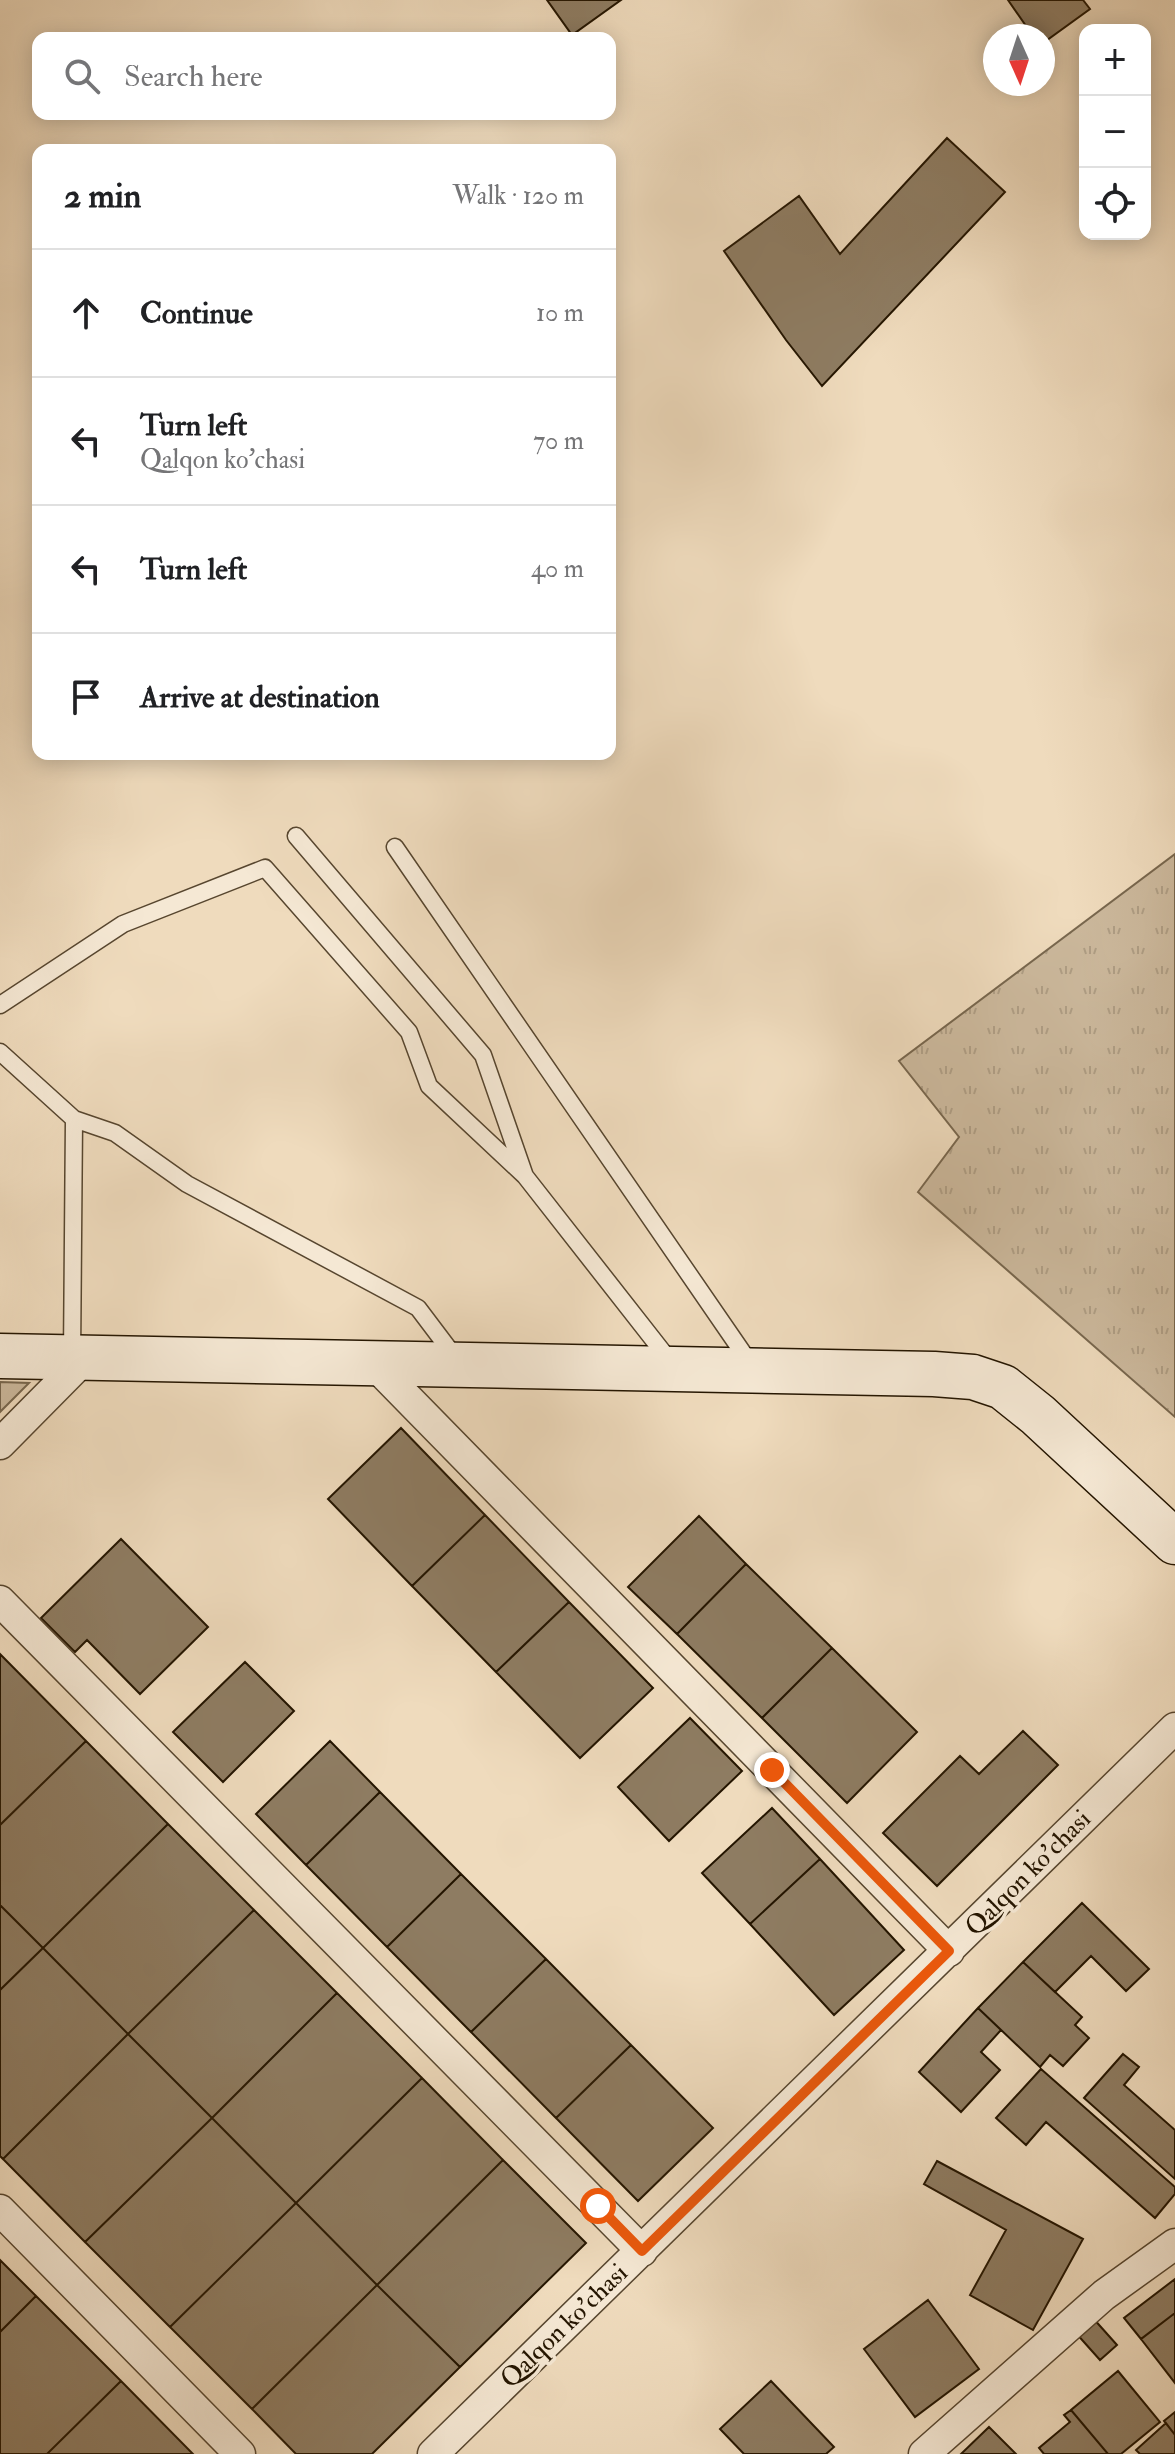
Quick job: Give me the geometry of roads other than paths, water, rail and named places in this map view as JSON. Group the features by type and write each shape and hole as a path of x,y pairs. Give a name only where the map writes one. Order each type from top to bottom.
{"street":[{"path":"0,1356 973,1377 1003,1387 1038,1415 1175,1542"},
{"path":"0,1444 79,1357"},
{"path":"374,1364 949,1951"},
{"path":"0,1601 642,2251"},
{"name":"Qalqon ko'chasi","path":"433,2454 1175,1728"},
{"path":"0,2210 240,2454"},
{"path":"924,2454 1104,2295 1175,2244"}],"lane":[{"path":"296,836 483,1055 525,1176"},
{"path":"395,847 755,1371"},
{"path":"0,1005 123,924 265,868 409,1032 429,1086 525,1176 676,1369"},
{"path":"0,1052 74,1119 115,1133 187,1184 418,1308 461,1365"},
{"path":"74,1119 79,1357"}]}
